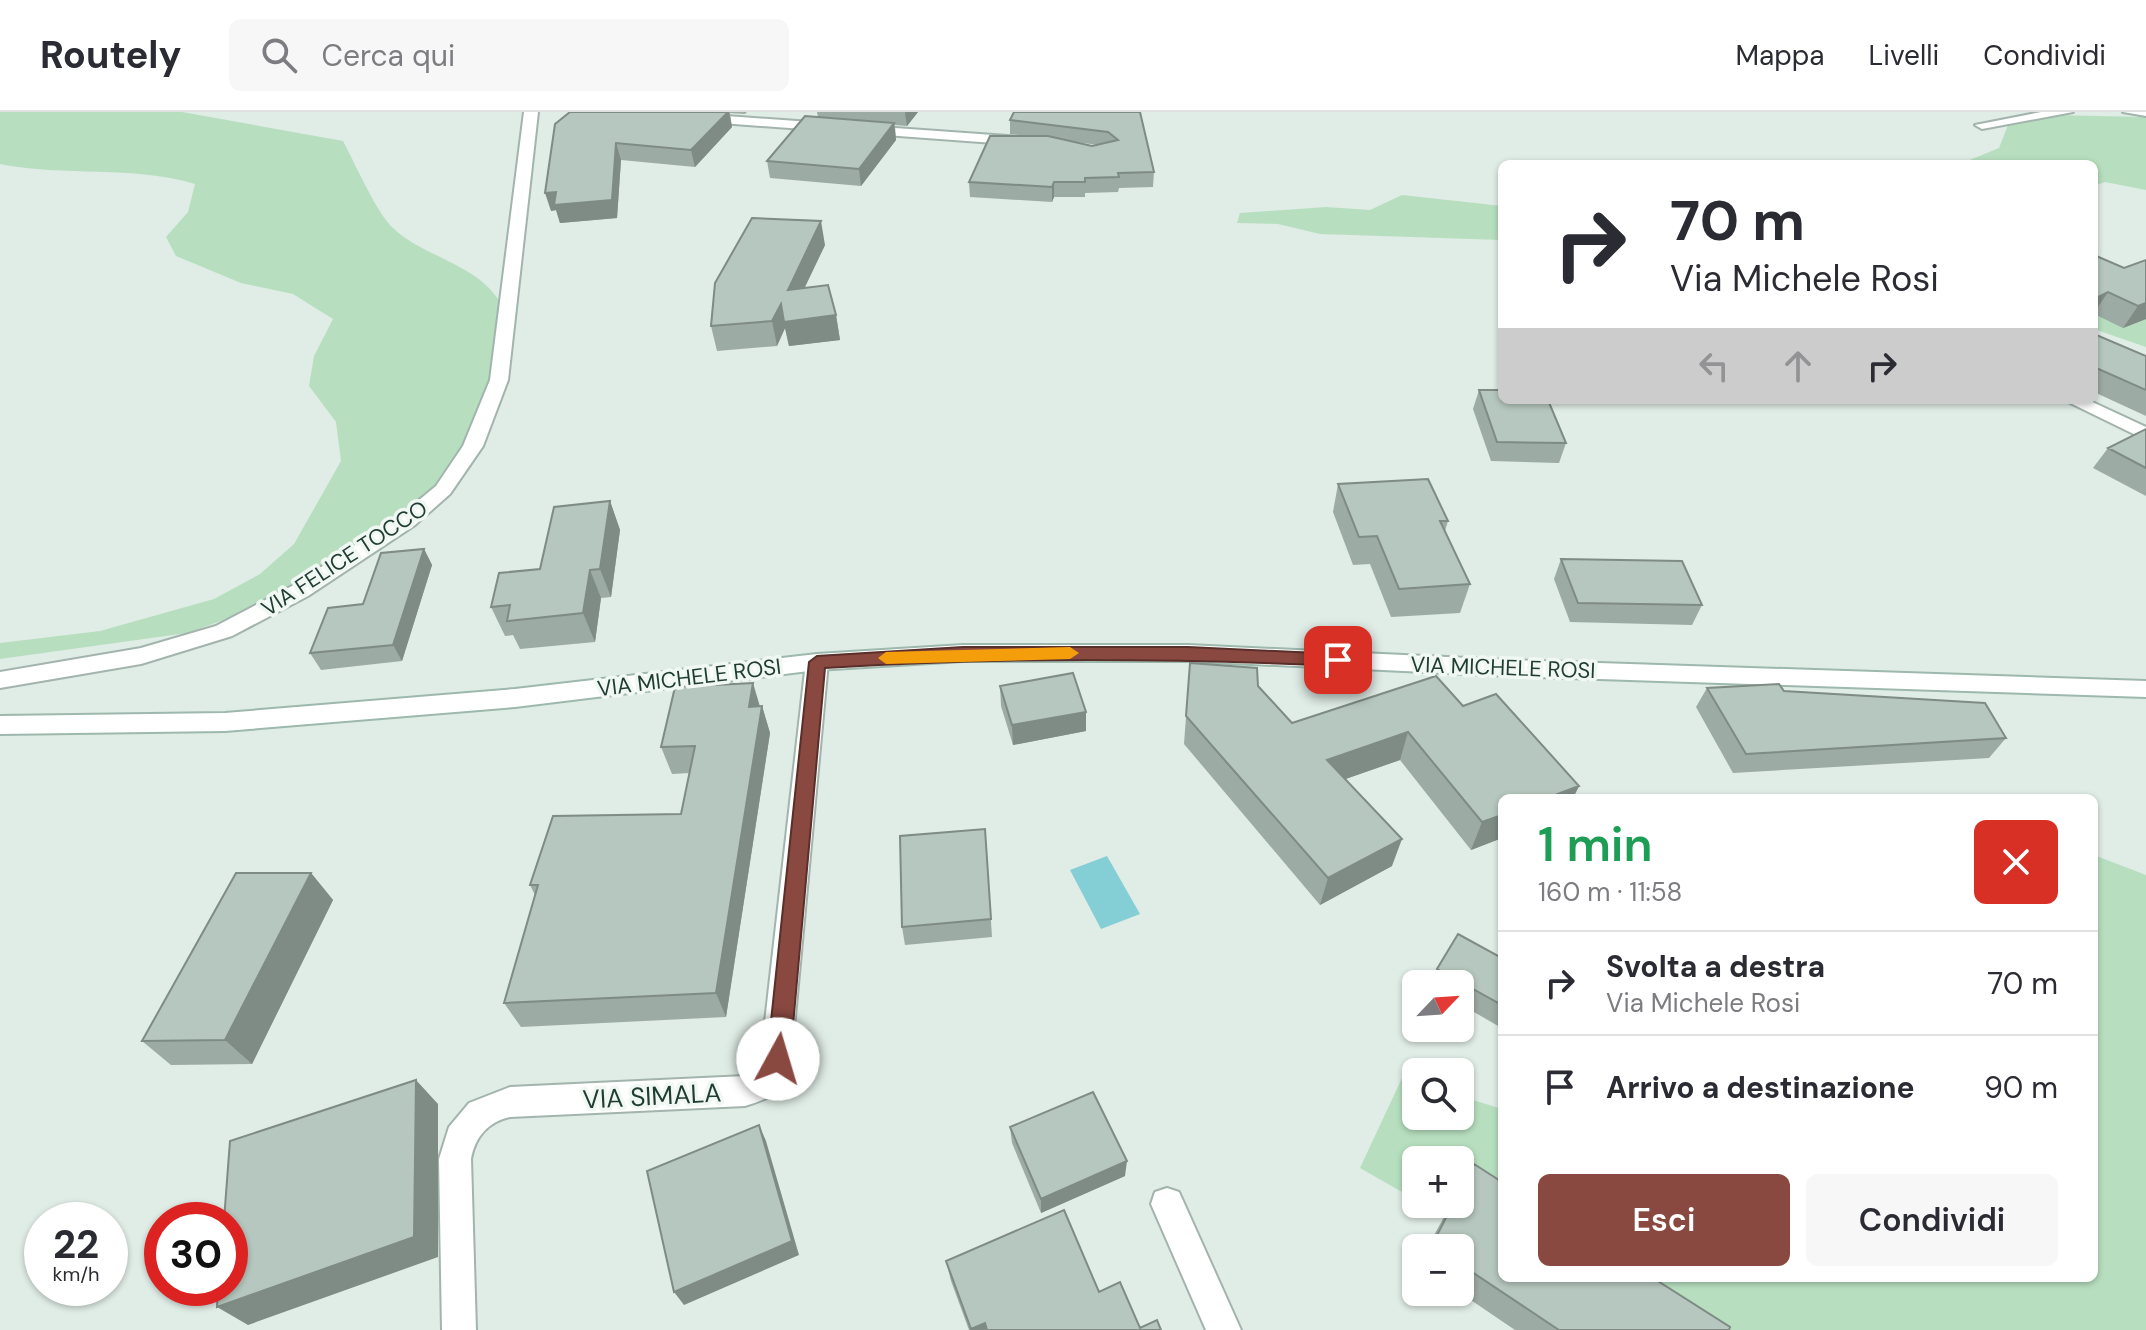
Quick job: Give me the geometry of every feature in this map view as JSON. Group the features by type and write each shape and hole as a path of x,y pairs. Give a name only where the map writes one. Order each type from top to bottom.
{"street":[{"name":"VIA FELICE TOCCO","path":"0,680 163,651 224,631 300,591 408,520 443,490 473,446 499,380 531,112"},
{"path":"1982,125 2066,112"},
{"path":"2130,112 2146,112"},
{"path":"682,117 1036,142"},
{"path":"2082,404 2146,434"},
{"name":"VIA MICHELE ROSI","path":"0,725 225,722 515,698 817,662 963,653 1188,653 1511,668 2146,689"},
{"name":"VIA SIMALA","path":"459,1330 455,1159 459,1140 473,1118 501,1103 745,1091 764,1086 775,1071 817,662"},
{"path":"1167,1204 1224,1330"}],"green space":[{"path":"0,112 182,112 343,141 386,221 405,238 477,278 500,302 485,413 458,464 427,500 365,545 249,611 187,633 0,659 0,643 100,631 214,599 260,574 294,544 341,461 336,422 309,386 314,356 333,319 293,294 241,283 176,256 166,237 188,212 195,184 147,175 0,164"},
{"path":"2051,115 2146,117 2146,190 2105,182 2098,185 2098,160 1970,160 1999,148 2008,125"},
{"path":"1402,195 1498,206 1498,240 1320,234 1278,224 1237,223 1240,213 1326,207 1370,210"},
{"path":"2098,288 2146,309 2146,347 2098,330"},
{"path":"2098,857 2146,875 2146,1330 1642,1330 1559,1282 2098,1282"},
{"path":"1402,1078 1402,1130 1474,1130 1474,1100 1498,1108 1498,1247 1448,1218 1474,1218 1474,1146 1402,1146 1402,1192 1360,1168"}],"water":[{"path":"1107,856 1140,914 1101,929 1070,870"}],"building":[{"path":"570,112 728,112 691,150 616,143 612,200 554,205 556,192 545,193 555,124"},
{"path":"1014,112 1140,112 1154,172 1118,173 1119,177 1085,178 1085,182 1054,182 1052,187 969,182 990,136 1048,136 1092,146 1118,140 1108,132 1010,120"},
{"path":"805,116 894,123 859,169 767,161"},
{"path":"752,218 821,221 788,290 828,285 836,315 784,322 781,304 772,321 711,326 715,283"},
{"path":"2098,257 2124,268 2146,260 2146,303 2138,306 2108,292 2098,297"},
{"path":"2098,336 2146,356 2146,390 2098,369"},
{"path":"1479,390 1498,390 1498,404 1550,404 1566,443 1497,442"},
{"path":"2146,429 2146,468 2108,448"},
{"path":"1428,479 1448,521 1440,521 1470,584 1399,589 1377,536 1359,537 1338,484"},
{"path":"610,501 600,569 590,570 583,613 507,621 510,605 491,607 499,573 540,569 554,507"},
{"path":"424,549 393,645 310,653 328,608 363,604 381,553"},
{"path":"1561,559 1682,561 1702,605 1578,603"},
{"path":"1190,663 1257,668 1258,686 1292,723 1436,676 1463,706 1496,694 1579,786 1558,794 1498,794 1498,816 1482,822 1408,732 1327,760 1402,839 1328,878 1186,716"},
{"path":"1073,673 1086,712 1012,725 1000,686"},
{"path":"753,683 749,707 762,706 716,993 504,1003 538,885 530,885 553,816 681,814 695,746 661,747 675,687"},
{"path":"1779,684 1784,691 1985,703 2006,738 1746,754 1707,688"},
{"path":"985,829 991,919 902,927 900,836"},
{"path":"236,873 311,873 225,1040 142,1041"},
{"path":"1458,934 1498,956 1498,1003 1474,989 1474,970 1439,970"},
{"path":"416,1080 414,1237 248,1296 248,1202 225,1202 230,1141"},
{"path":"1093,1092 1127,1161 1041,1199 1010,1127"},
{"path":"759,1125 792,1241 674,1292 647,1171"},
{"path":"1474,1164 1498,1179 1498,1282 1659,1282 1730,1327 1729,1330 1559,1330 1474,1273 1474,1234 1438,1234 1446,1218 1474,1218"},
{"path":"1064,1210 1099,1292 1120,1282 1140,1328 1157,1320 1161,1330 987,1330 985,1323 971,1329 946,1261"}],"slow traffic":[{"path":"886,658 963,653 1070,653"}],"route":[{"path":"778,1059 817,662 963,653 1188,653 1338,660"}]}
